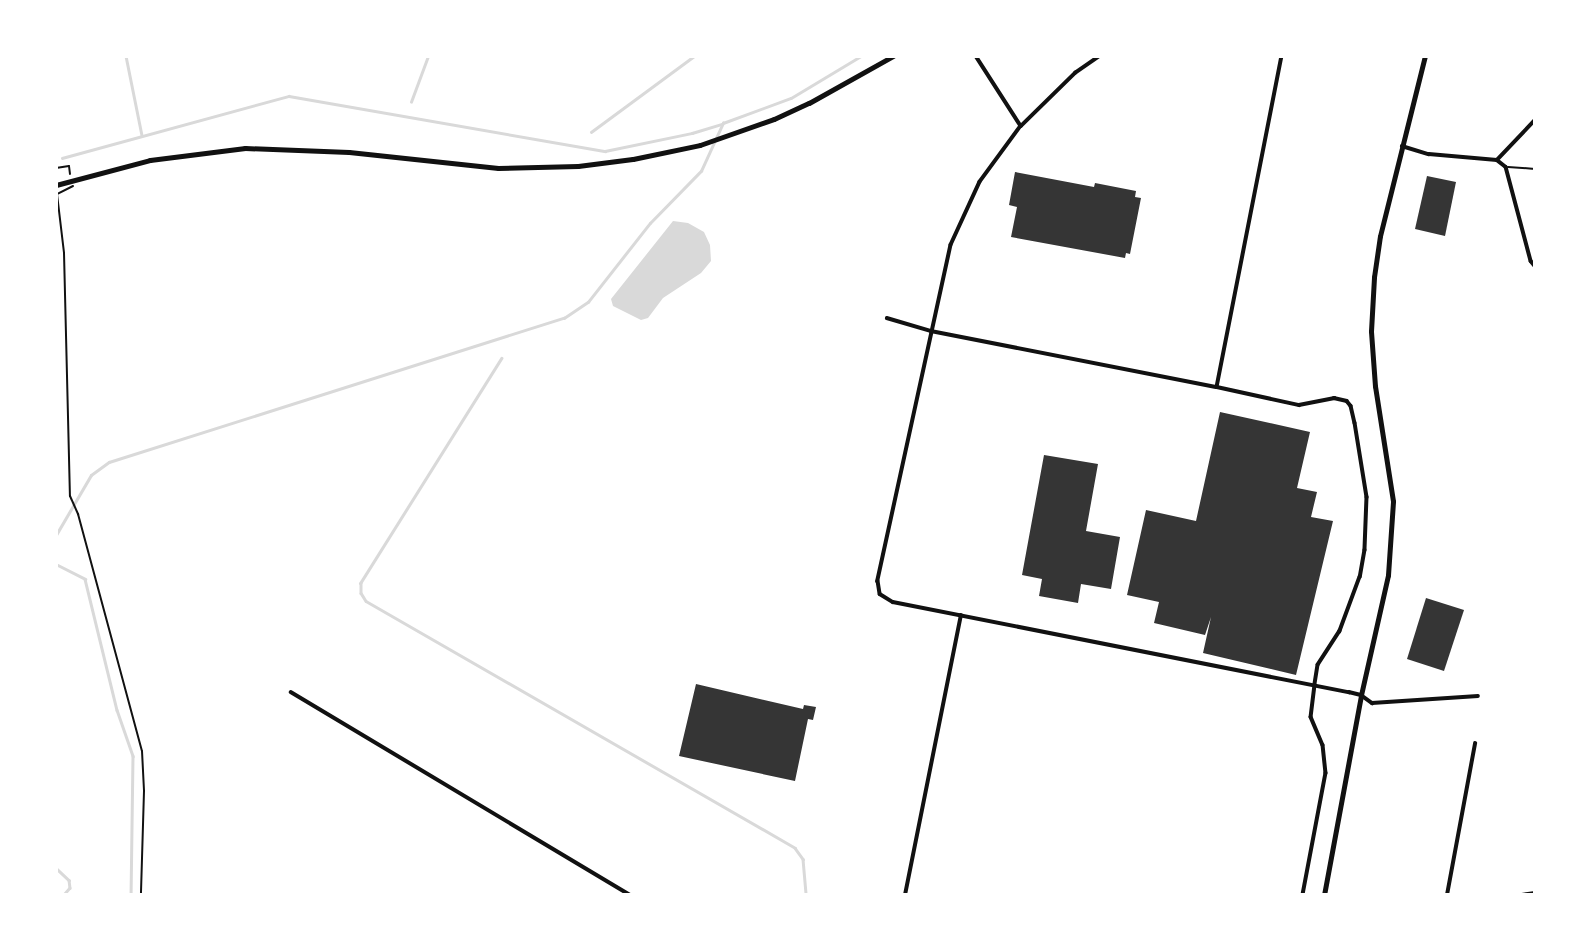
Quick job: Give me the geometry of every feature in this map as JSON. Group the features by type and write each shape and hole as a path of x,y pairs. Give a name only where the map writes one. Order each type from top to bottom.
{"main road":[{"path":"56,185 150,160 245,148 312,149 511,168 604,164 700,145 722,138 809,103 893,56"},
{"path":"1324,895 1361,695 1388,575 1393,500 1375,386 1371,331 1374,277 1380,236 1425,56"}],"street":[{"path":"976,56 1021,126"},
{"path":"1098,56 1074,73 1021,126 980,182 962,217 949,254 931,331 877,581 880,594 893,602 1361,695 1372,703 1478,696"},
{"path":"1217,387 1282,56"},
{"path":"1497,160 1535,120"},
{"path":"1402,146 1429,154 1497,160 1506,167 1531,261 1535,266"},
{"path":"887,318 931,331 1299,405 1341,398 1351,406 1367,497 1365,550 1350,608 1318,665 1311,717 1323,745 1326,773 1303,895"},
{"path":"905,895 961,615"},
{"path":"291,692 630,895"},
{"path":"1447,895 1475,744"},
{"path":"1522,895 1535,893"}],"lane":[{"path":"1506,167 1535,169"}],"path":[{"path":"56,167 69,166 74,188 57,194 64,253 67,430 72,501 78,513 142,751 144,791 141,895"}],"shaded area":[{"path":"673,221 688,223 704,232 710,245 711,261 701,273 663,298 648,318 641,320 613,306 611,299"}],"building":[{"path":"1015,172 1094,187 1095,183 1136,191 1135,197 1141,198 1130,254 1126,253 1125,258 1011,237 1017,207 1009,205"},
{"path":"1427,176 1456,182 1445,236 1415,229"},
{"path":"1220,412 1310,432 1297,488 1317,492 1311,517 1333,521 1296,675 1203,653 1211,617 1205,635 1154,623 1159,602 1127,595 1146,510 1196,521"},
{"path":"1044,455 1098,464 1086,531 1120,537 1111,589 1081,584 1078,603 1039,596 1042,579 1022,575"},
{"path":"1426,598 1464,610 1444,671 1407,659"},
{"path":"696,684 803,709 804,705 816,707 813,720 808,719 795,781 679,756"}],"waterway":[{"path":"126,56 142,135"},
{"path":"411,102 428,56"},
{"path":"591,132 694,56"},
{"path":"56,535 91,475 109,462 564,318 588,302 650,223 701,171 723,123 791,98 861,56"},
{"path":"62,158 289,96 605,151 692,133 721,124"},
{"path":"502,358 361,583 361,593 366,601 795,848 803,859 806,895"},
{"path":"56,564 85,579 117,710 133,756 131,895"},
{"path":"56,868 69,880 70,888 64,895"}]}
